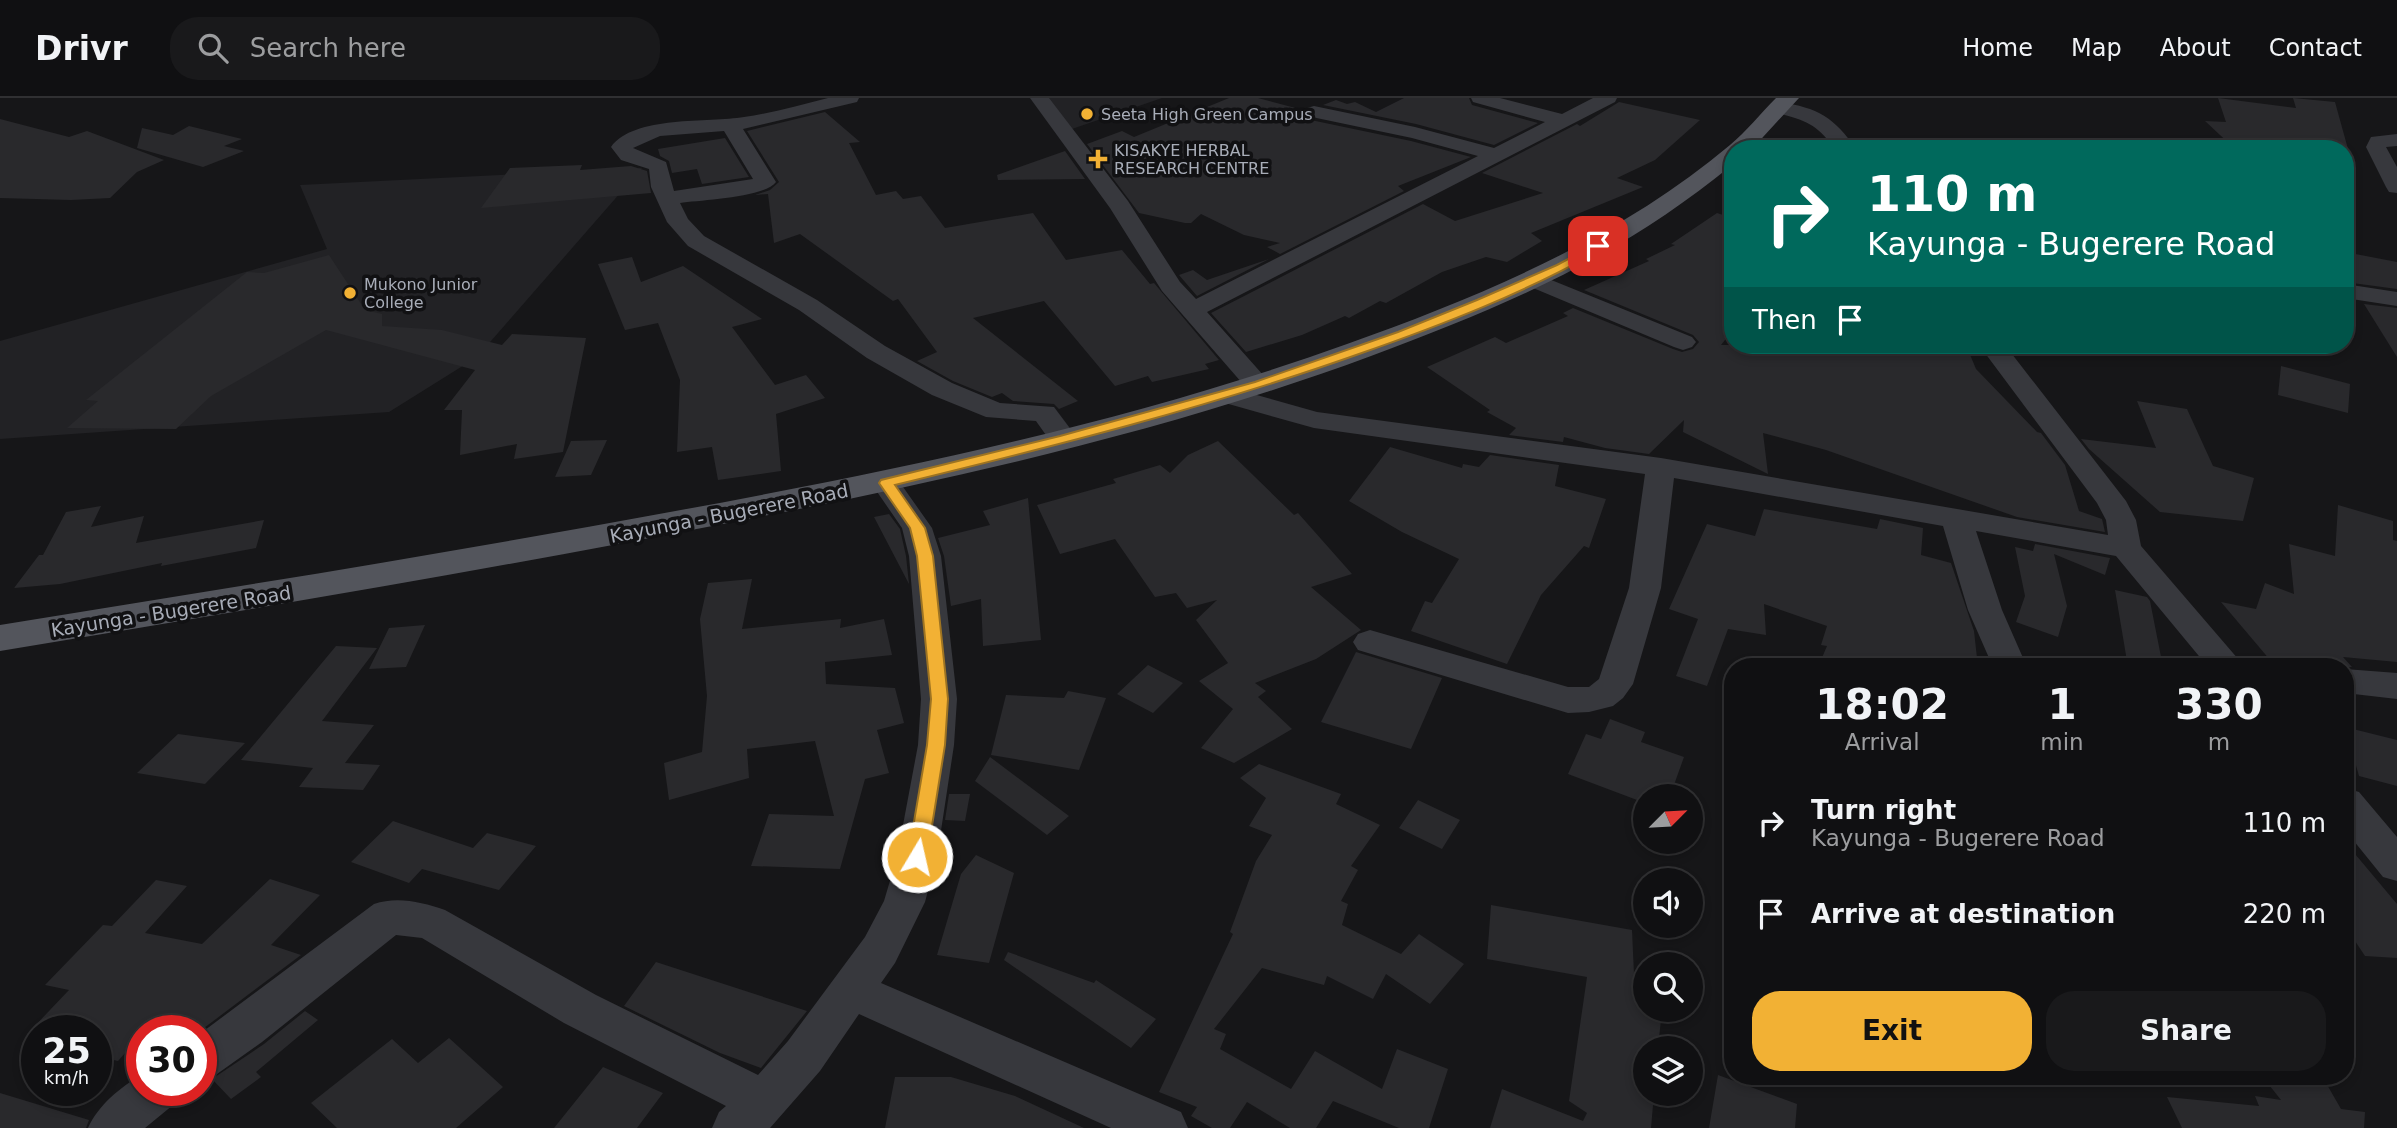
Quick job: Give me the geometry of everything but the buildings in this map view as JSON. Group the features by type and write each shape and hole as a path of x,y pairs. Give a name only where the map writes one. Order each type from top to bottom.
{"main road":[{"path":"1748,140 1784,103"},
{"name":"Kayunga - Bugerere Road","path":"0,638 540,548 886,483 1228,395 1403,335 1534,280 1635,225 1694,185 1724,161"}],"street":[{"path":"850,98 730,124 662,130 639,135 621,147 628,156 659,166 667,198 678,222 696,241 808,305 876,352 942,389 996,411 1044,413 1064,439"},
{"path":"1039,98 1121,206 1156,265 1259,385"},
{"path":"1480,98 1532,114 1565,120"},
{"path":"1192,310 1608,98"},
{"path":"1784,103 1819,117 1829,125 1840,140"},
{"path":"1314,111 1496,155"},
{"path":"667,198 752,187 765,182 730,124"},
{"path":"2397,140 2378,141 2376,147 2397,187"},
{"path":"1534,280 1683,342"},
{"path":"2354,292 2397,299"},
{"path":"1999,354 2111,501 2121,520 2126,548 2220,658"},
{"path":"1228,395 1314,420 1661,467 2126,548"},
{"path":"1370,642 1569,700 1593,700 1606,695 1615,684 1645,589 1661,467"},
{"path":"217,1048 389,916 430,922 580,1009 751,1115 804,1056 880,950 904,902 917,857 936,745 939,699 925,556 917,528 886,483"},
{"path":"1956,519 1985,610 2006,658"},
{"path":"2354,682 2397,686"},
{"path":"2354,814 2397,865"},
{"path":"851,990 1164,1128"},
{"path":"112,1128 135,1106"}],"shaded area":[{"name":"Seeta High Green Campus","path":"1047,98 1162,98 1069,130"},
{"name":"Mukono Junior College","path":"642,168 477,357 389,412 0,439 0,341 327,249 300,185"}],"place":[{"name":"Seeta High Green Campus","path":"1087,114"},
{"name":"KISAKYE HERBAL RESEARCH CENTRE","path":"1098,159"},
{"name":"Mukono Junior College","path":"350,293"}],"route":[{"path":"917,857 936,745 939,699 925,556 917,528 886,483 977,462 1259,385 1403,335 1482,303 1561,268 1598,246"}]}
